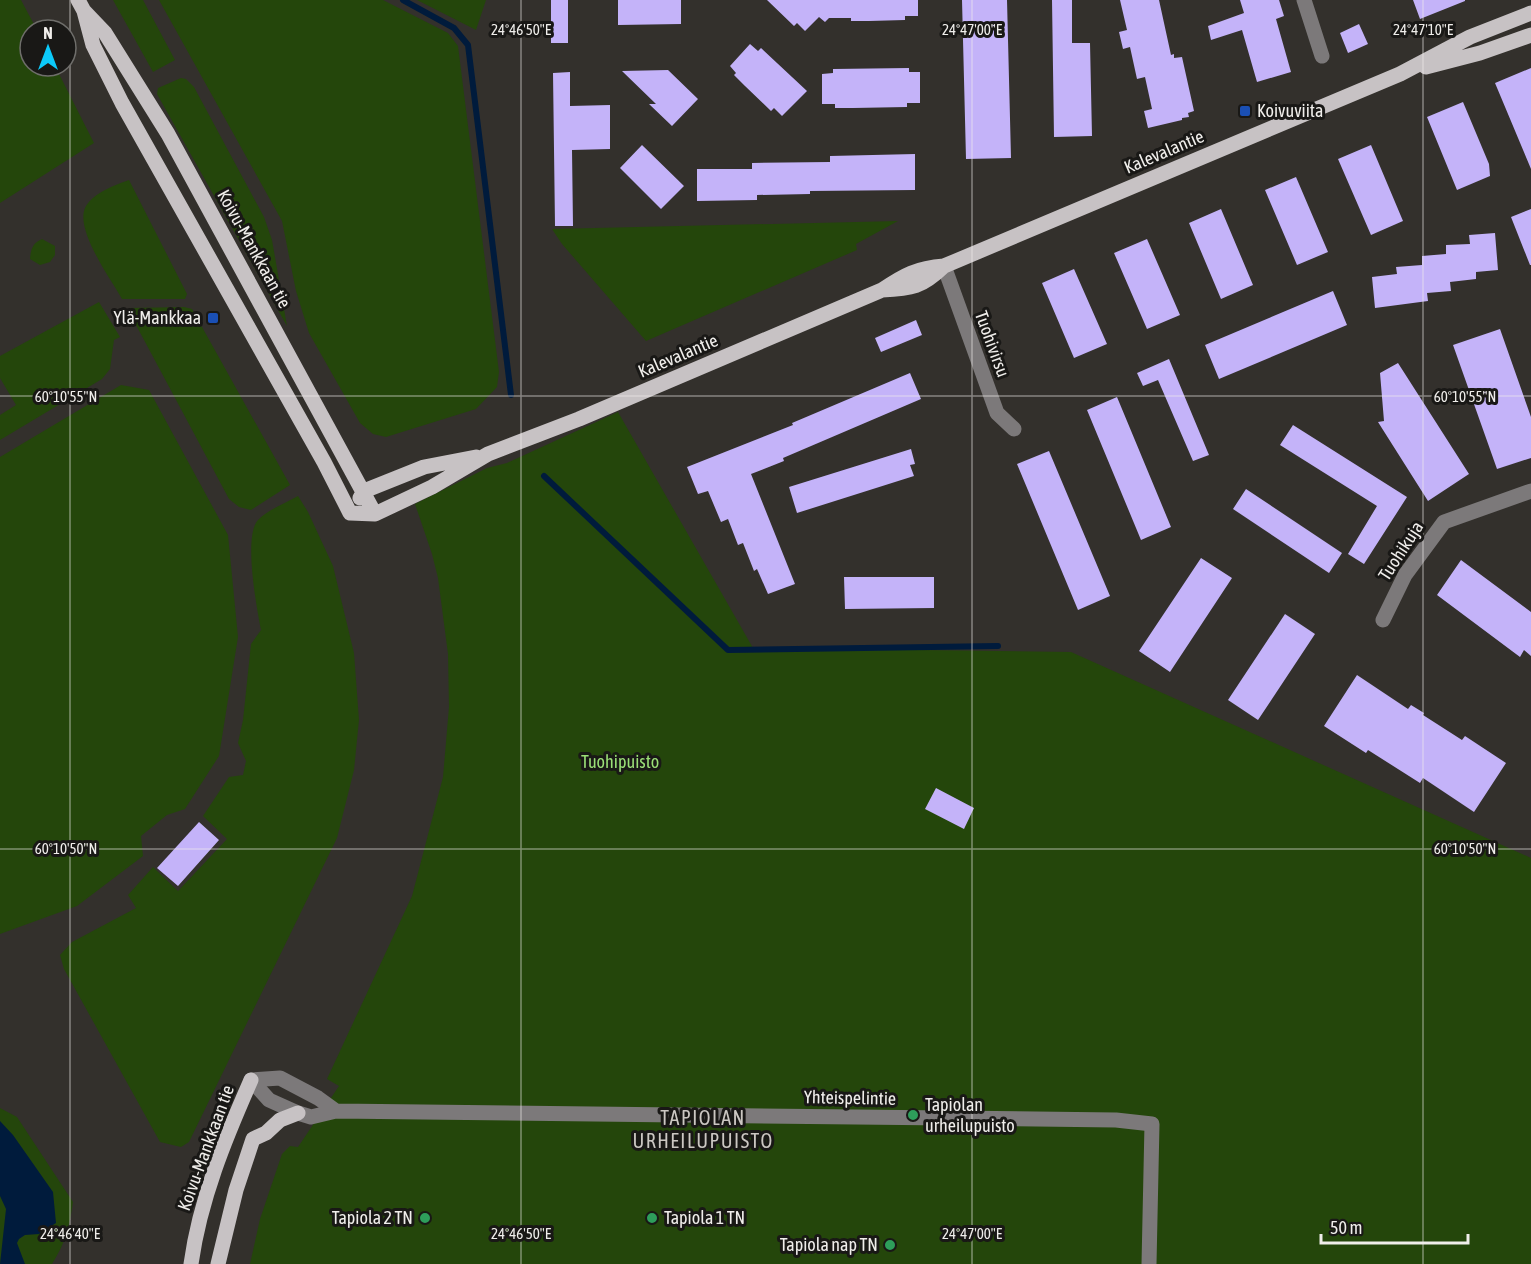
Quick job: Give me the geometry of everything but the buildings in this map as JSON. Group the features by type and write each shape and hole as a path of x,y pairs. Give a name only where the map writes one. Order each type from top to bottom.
{"main road":[{"name":"Koivu-Mankkaan tie","path":"81,6 105,33 148,99 375,514"},
{"name":"Koivu-Mankkaan tie","path":"81,6 93,45 122,103 324,462 350,513"},
{"name":"Kalevalantie","path":"364,491 424,467 488,454 579,419 882,290 902,276 924,268 944,266 1400,74 1470,37 1531,13"},
{"name":"Kalevalantie","path":"1400,74 1480,53 1531,35"},
{"name":"Kalevalantie","path":"350,513 375,514 432,488 488,454"},
{"path":"350,513 364,491"},
{"name":"Koivu-Mankkaan tie","path":"191,1264 205,1196 230,1129 252,1080"},
{"path":"218,1264 236,1190 253,1139 266,1133 280,1120 298,1113"}],"street":[{"path":"1304,0 1322,56"},
{"name":"Tuohivirsu","path":"944,266 997,413 1014,429"},
{"name":"Tuohikuja","path":"1383,620 1405,575 1444,522 1531,491"},
{"path":"252,1080 280,1078 318,1098 336,1111"},
{"name":"Yhteispelintie","path":"252,1080 269,1100 311,1118 336,1111 1116,1120 1152,1124 1149,1264"}],"green space":[{"path":"0,0 21,0 31,18 18,18 18,78 61,78 94,143 0,203"},
{"path":"113,0 143,0 175,60 153,72"},
{"path":"159,0 383,0 448,33 458,46 499,372 497,387 476,409 386,437 373,434 360,423 309,333 296,291 282,221"},
{"path":"417,0 486,0 476,30"},
{"path":"181,78 186,79 194,87 264,217 272,240 287,326 157,94 158,88"},
{"path":"129,180 187,294 185,299 122,299 95,253 85,227 83,215 86,206 100,193"},
{"path":"898,221 856,244 857,250 646,341 562,244 552,229"},
{"path":"42,239 55,246 55,255 50,262 40,265 30,259 33,246"},
{"path":"99,302 120,337 114,340 110,369 102,379 0,440 0,415 16,405 0,378 0,356"},
{"path":"184,307 192,309 290,485 251,510 239,507 229,499 128,310 130,308"},
{"path":"121,385 149,390 228,535 238,637 219,756 185,809 167,815 141,836 143,856 77,906 0,934 0,457"},
{"name":"Tuohipuisto","path":"618,412 753,648 1071,652 1531,858 1531,1264 250,1264 260,1219 282,1154 290,1146 298,1147 339,1086 327,1079 412,896 443,777 449,707 448,654 438,578 415,504 487,468 507,463"},
{"path":"298,496 333,566 354,653 359,720 354,770 337,838 189,1142 181,1147 160,1142 64,969 60,955 72,942 136,908 128,895 153,867 178,891 227,839 203,816 229,777 243,775 246,761 238,743 243,720 251,644 261,630 252,573 254,528 258,520 266,513"},
{"path":"0,1108 17,1117 73,1202 66,1235 52,1264 0,1264"}],"water":[{"path":"0,1121 13,1135 53,1192 56,1223 39,1234 25,1235 17,1243 25,1264 0,1264 6,1209 0,1196"}],"waterway":[{"path":"403,0 454,28 468,45 511,395"},
{"path":"544,476 728,650 998,646"}],"place":[{"name":"Koivuviita","path":"1245,111"},
{"name":"Ylä-Mankkaa","path":"213,318"},
{"name":"Tapiolan urheilupuisto","path":"913,1115"},
{"name":"Tapiola 2 TN","path":"425,1218"},
{"name":"Tapiola 1 TN","path":"652,1218"},
{"name":"Tapiola nap TN","path":"890,1245"}],"district":[{"name":"TAPIOLAN URHEILUPUISTO","path":"703,1130"}]}
